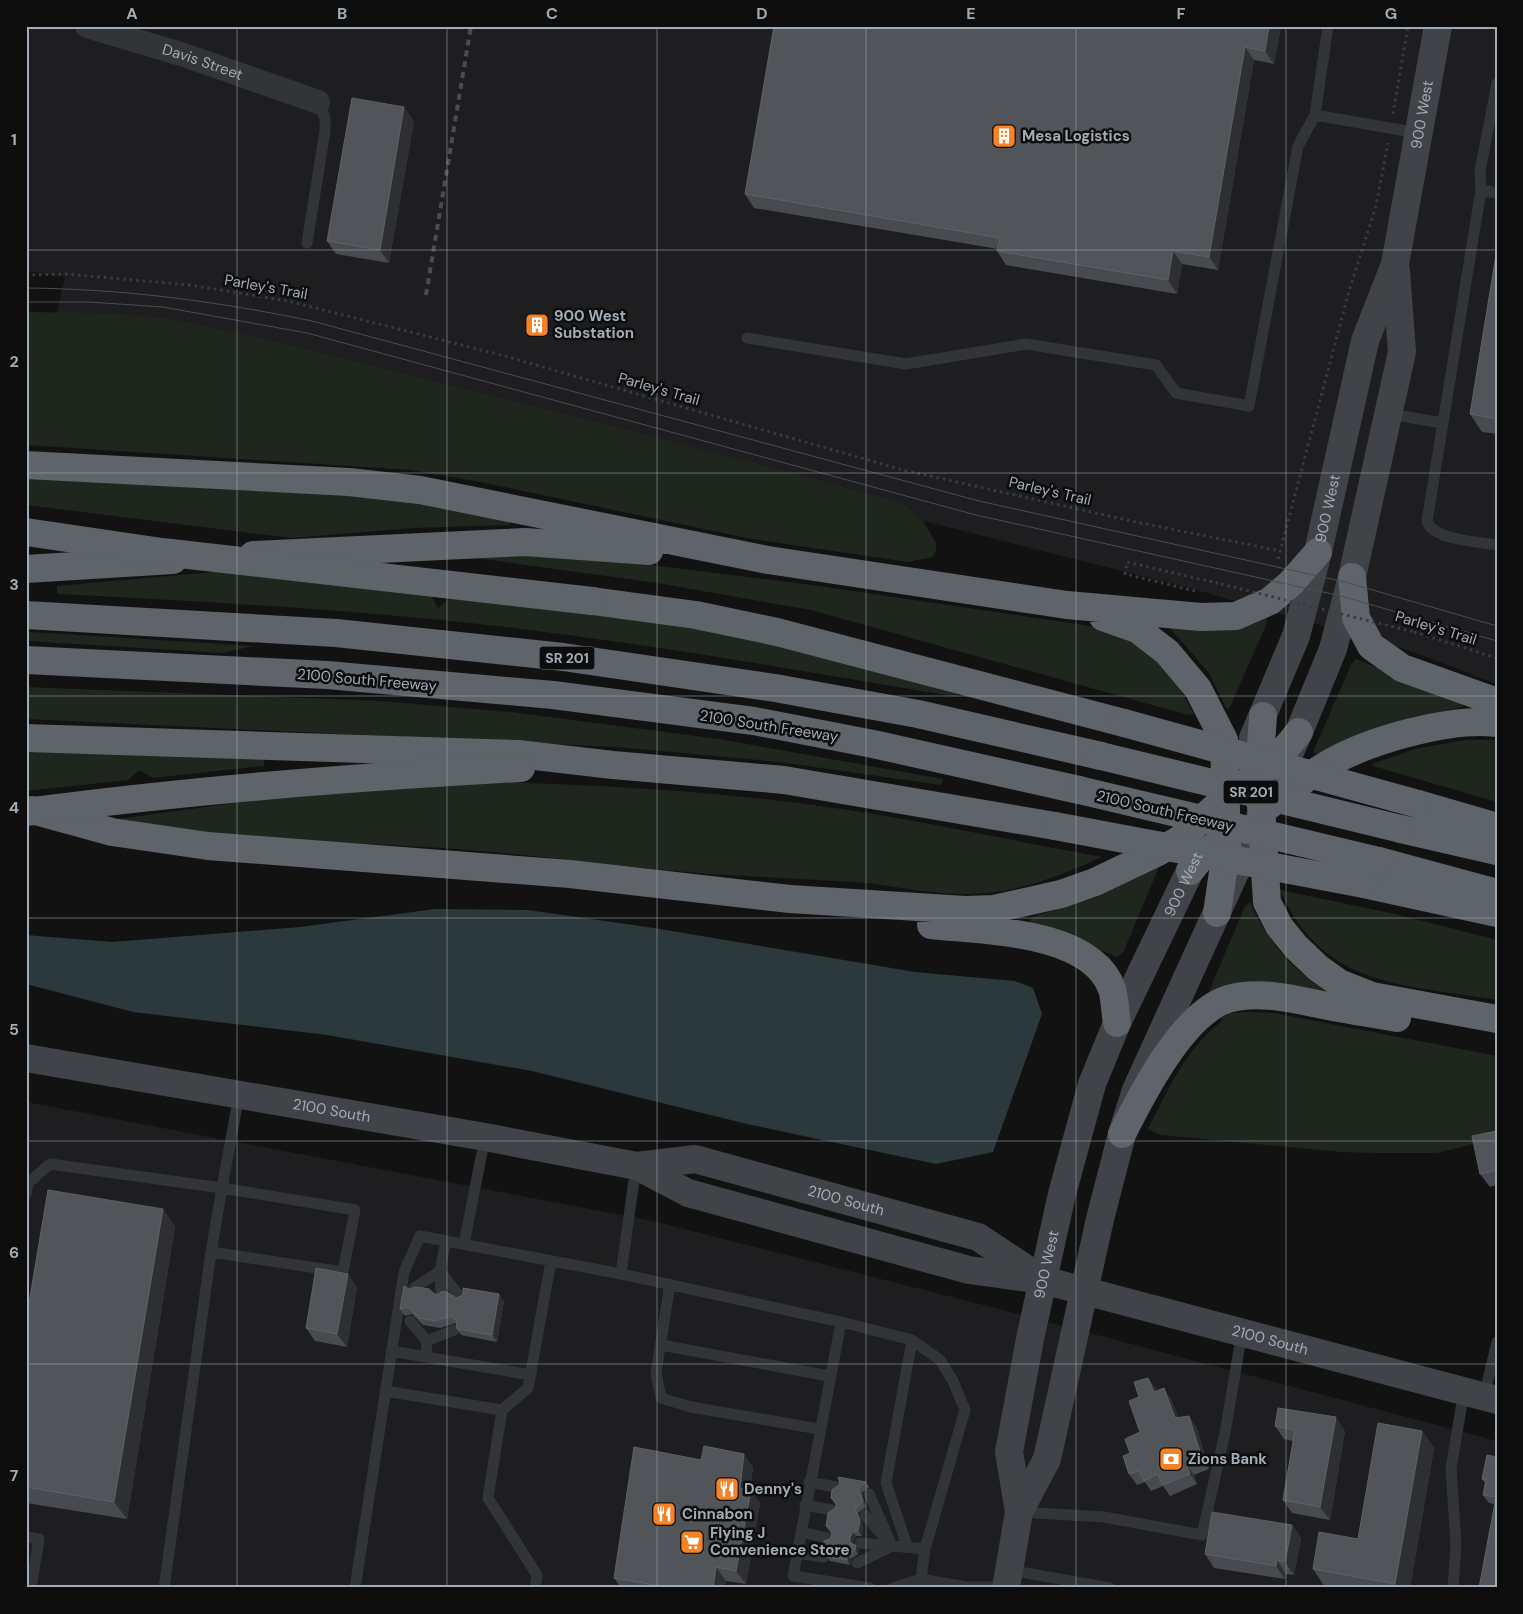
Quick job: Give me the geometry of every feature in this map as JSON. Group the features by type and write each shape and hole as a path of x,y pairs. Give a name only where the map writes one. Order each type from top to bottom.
{"highway":[{"path":"26,465 348,482 420,490 768,560 1067,604 1201,617 1236,616 1270,600 1291,583 1318,552"},
{"path":"26,532 162,552 592,601 696,615 777,632 1124,724 1497,827"},
{"path":"26,569 354,549 525,542 768,560"},
{"path":"1352,577 1356,618 1371,646 1402,668 1497,702"},
{"path":"1067,604 1137,630 1167,652 1198,689 1224,740 1226,836 1224,874 1217,914"},
{"name":"SR 201","path":"26,615 336,634 447,643 563,657 775,688 918,714 1497,851"},
{"name":"2100 South Freeway","path":"26,660 327,675 562,696 754,721 873,744 1079,790 1379,862 1497,893"},
{"path":"1263,716 1259,774 1267,902 1279,926 1296,947 1318,968 1339,983 1372,996 1497,1018"},
{"path":"1190,871 1204,854 1226,836 1330,762 1365,748 1422,730 1454,724 1497,723"},
{"path":"26,810 112,832 200,845 570,874 790,898 966,910 1028,903 1061,894 1095,882 1158,852 1179,840 1224,798 1276,760 1299,732"},
{"path":"26,738 612,766 784,780 1055,826 1364,884 1497,913"},
{"path":"26,810 169,793 405,774 519,761"},
{"path":"790,898 875,919 1024,936 1068,947 1091,960 1104,975 1112,989 1117,1023"},
{"path":"1122,1134 1140,1099 1170,1051 1196,1018 1227,999 1251,995 1274,996 1457,1028 1497,1028"}],"main road":[{"name":"900 West","path":"1019,1512 1009,1452 1058,1207 1092,1084 1117,1023 1263,716 1296,636 1318,552 1365,341 1395,264 1438,26"},
{"name":"900 West","path":"1007,1581 1019,1512 1047,1459 1084,1291 1122,1134 1136,1090 1299,732 1333,649 1352,577 1402,352 1395,264"},
{"name":"2100 South","path":"26,1058 485,1137 636,1166 698,1195 969,1270 1043,1280 1482,1396"}],"street":[{"name":"Davis Street","path":"87,26 184,55 318,102"}],"lane":[{"path":"747,338 906,364 1026,344 1156,365 1176,393 1249,406 1298,146 1315,115 1328,26"},
{"path":"1497,83 1480,171 1481,190 1427,517 1428,526 1440,535 1497,545"},
{"path":"307,243 324,131 325,118 318,102"},
{"path":"1315,115 1418,133"},
{"path":"1481,190 1497,193"},
{"path":"1389,414 1443,424"},
{"path":"164,1588 212,1252 239,1095"},
{"path":"464,1244 485,1137"},
{"path":"26,1194 28,1184 50,1164 222,1188 355,1210 343,1272 212,1252"},
{"path":"621,1274 636,1166"},
{"path":"355,1588 404,1272 420,1236 670,1284 912,1340 940,1360 952,1381 964,1410 925,1549 918,1583"},
{"path":"441,1294 440,1271 446,1241"},
{"path":"535,1588 537,1575 488,1498 502,1410 528,1388 551,1261"},
{"path":"414,1288 440,1271"},
{"path":"426,1290 440,1271"},
{"path":"440,1271 460,1297"},
{"path":"670,1284 656,1373 661,1398 691,1407 819,1429"},
{"path":"415,1322 427,1341"},
{"path":"840,1322 809,1482 793,1582 870,1588"},
{"path":"426,1358 427,1341 436,1326"},
{"path":"427,1341 454,1330"},
{"path":"1019,1512 1104,1517 1202,1534 1225,1433 1242,1332"},
{"path":"907,1546 886,1483 912,1340"},
{"path":"661,1345 829,1376"},
{"path":"1453,1588 1456,1545 1451,1468 1482,1396 1495,1347"},
{"path":"392,1351 531,1375"},
{"path":"385,1391 502,1410"},
{"path":"809,1482 836,1487"},
{"path":"869,1494 892,1546"},
{"path":"805,1505 832,1510"},
{"path":"865,1516 892,1546"},
{"path":"801,1532 828,1538"},
{"path":"26,1537 39,1539 31,1588"},
{"path":"860,1543 925,1549"},
{"path":"856,1563 892,1546"},
{"path":"797,1553 824,1557"},
{"path":"894,1588 918,1583 966,1587 1007,1581 1110,1588"}],"path":[{"path":"1390,128 1408,26"},
{"name":"Parley's Trail","path":"26,275 66,274 190,285 288,301 501,355 903,470 1136,522 1281,551 1349,291 1376,206 1390,128"},
{"name":"Parley's Trail","path":"1200,592 1124,574 1128,562 1414,632 1497,658"}],"shaded area":[{"path":"26,26 1497,26 1497,684 1408,650 1186,587 399,389 56,317 65,277 26,271"},
{"path":"26,312 105,313 167,318 296,346 752,462 902,503 923,521 936,543 936,551 933,557 908,562 752,539 480,482 411,470 26,445"},
{"path":"26,473 386,496 511,518 510,525 414,528 291,538 26,505"},
{"path":"488,552 618,561 812,585 1097,627 1130,642 1155,659 1175,682 1194,714 1188,715 811,610 657,583 440,553"},
{"path":"236,570 431,595 438,608 451,597 726,632 957,693 957,697 648,646 523,629 310,609 57,594 57,586"},
{"path":"1267,618 1267,623 1227,710 1209,673 1169,627 1207,630 1231,629 1243,627"},
{"path":"26,632 254,646 222,653 26,641"},
{"path":"1356,659 1462,701 1463,707 1412,717 1385,726 1319,754 1313,752 1351,665"},
{"path":"26,687 381,701 511,712 719,739 943,779 941,785 779,762 616,747 26,719"},
{"path":"1465,740 1497,740 1497,802 1373,766 1372,764 1415,749"},
{"path":"26,747 264,758 264,766 153,778 139,770 128,780 26,791"},
{"path":"488,782 679,791 774,800 898,818 1102,857 1037,883 1003,891 954,894 854,882 709,874 481,851 253,838 163,827 118,819 284,796"},
{"path":"1159,867 1123,953 1116,957 1066,934 1030,924 1029,921 1035,916 1097,897"},
{"path":"1280,890 1395,914 1497,940 1497,1000 1399,984 1370,976 1343,964 1319,947 1298,922"},
{"path":"1250,902 1265,931 1285,957 1308,978 1335,997 1207,996 1245,906"},
{"path":"435,909 528,910 654,928 915,972 1015,981 1033,988 1042,1014 993,1152 936,1164 747,1124 532,1071 327,1035 133,1012 26,984 26,935 112,942 300,927"},
{"path":"1232,1013 1274,1013 1497,1056 1497,1138 1437,1153 1377,1153 1341,1152 1161,1135 1148,1129 1179,1070 1198,1044 1222,1021 1222,1017"},
{"path":"26,1102 653,1221 1007,1311 1497,1441 1497,1588 26,1588"}],"building":[{"name":"Mesa Logistics","path":"774,26 1269,26 1265,51 1245,47 1209,257 1173,251 1168,280 997,251 1000,238 745,194"},
{"path":"352,98 404,107 380,250 327,241"},
{"path":"1497,249 1497,419 1470,414"},
{"path":"1497,1131 1497,1170 1480,1174 1472,1136"},
{"path":"48,1190 163,1209 114,1502 26,1487 26,1321"},
{"path":"316,1268 348,1274 337,1334 306,1328"},
{"path":"404,1286 409,1289 416,1287 429,1289 436,1295 443,1291 456,1298 463,1295 463,1288 499,1294 492,1335 457,1329 456,1320 451,1316 435,1321 419,1318 408,1307 400,1309"},
{"path":"1148,1378 1154,1392 1164,1388 1175,1418 1189,1416 1202,1458 1186,1464 1190,1474 1162,1485 1158,1474 1144,1481 1139,1471 1129,1474 1123,1456 1130,1453 1125,1439 1140,1432 1129,1401 1139,1397 1134,1382"},
{"path":"1278,1408 1336,1417 1320,1507 1283,1500 1295,1430 1275,1426"},
{"path":"1378,1423 1422,1431 1395,1584 1313,1569 1319,1532 1358,1539"},
{"name":"Flying J Convenience Store","path":"704,1446 744,1454 740,1488 751,1490 736,1571 716,1567 713,1588 672,1588 614,1578 634,1447 701,1460"},
{"path":"1487,1455 1497,1457 1497,1588 1479,1588 1496,1497 1483,1495 1486,1480 1482,1479"},
{"path":"838,1477 866,1482 859,1488 863,1502 855,1509 860,1520 858,1531 853,1532 850,1537 850,1542 856,1546 855,1550 847,1555 847,1560 827,1557 828,1550 823,1545 824,1541 830,1539 832,1535 830,1528 826,1526 828,1513 836,1507 836,1503 831,1498 832,1490 840,1484"},
{"path":"1212,1512 1292,1525 1285,1562 1277,1560 1276,1566 1205,1554"}],"tram line":[{"path":"26,288 99,291 170,297 312,321 979,501 1345,582 1497,626"},
{"path":"26,302 89,302 163,307 307,333 976,515 1341,596 1497,641"}],"railway":[{"path":"426,295 471,26"}],"place":[{"name":"Mesa Logistics","path":"1004,136"},
{"name":"900 West Substation","path":"537,325"},
{"name":"Zions Bank","path":"1171,1459"},
{"name":"Denny's","path":"727,1489"},
{"name":"Cinnabon","path":"664,1514"},
{"name":"Flying J Convenience Store","path":"692,1542"}]}
